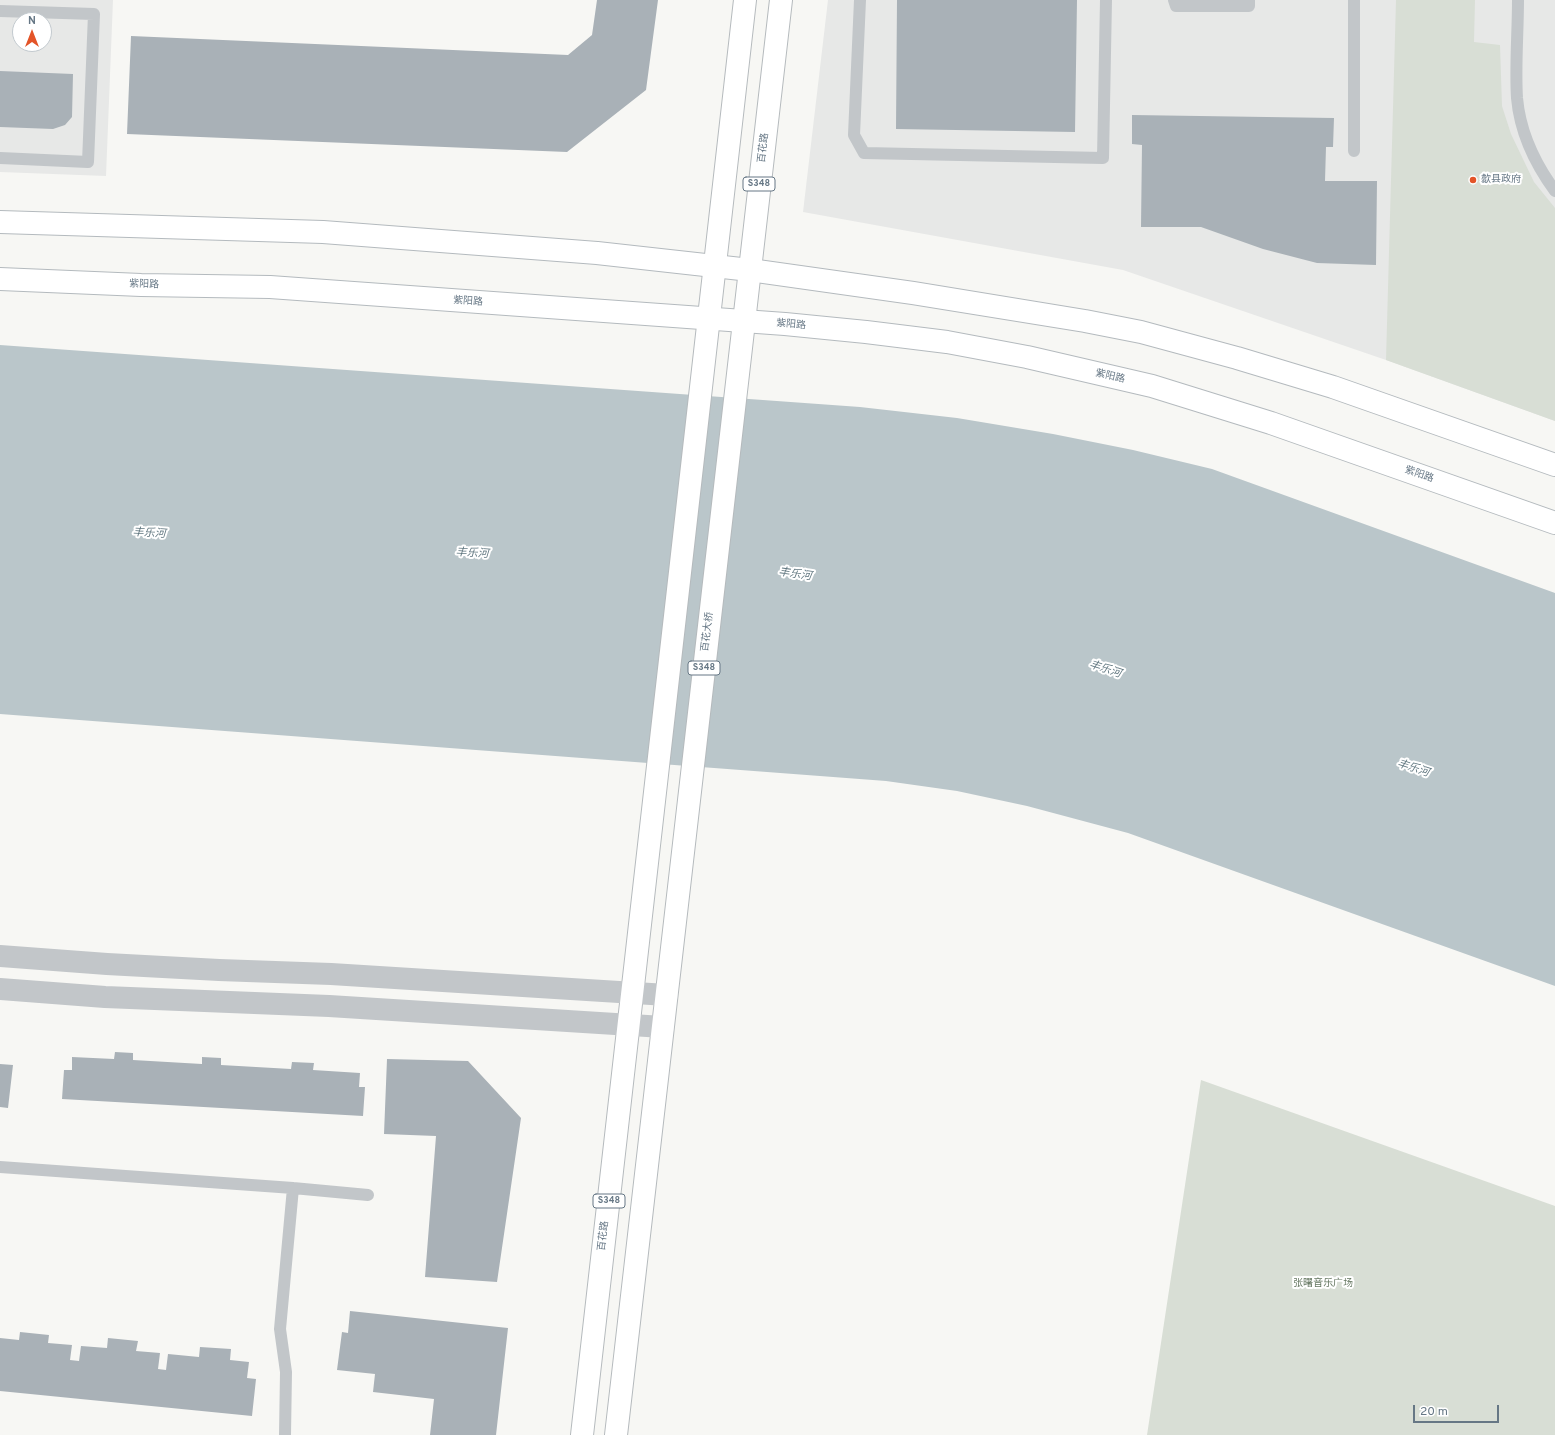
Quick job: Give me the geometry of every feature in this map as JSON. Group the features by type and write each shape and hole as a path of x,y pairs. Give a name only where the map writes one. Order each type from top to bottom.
{"main road":[{"name":"S348","path":"709,319 745,0"},
{"name":"百花路","path":"738,368 780,0"},
{"path":"0,222 323,232 597,253 750,270 913,293 1085,321 1141,332 1333,387 1555,466"},
{"name":"紫阳路","path":"0,279 141,285 270,287 744,321 866,332 947,342 1027,357 1152,386 1271,423 1555,523"},
{"name":"百花路","path":"582,1435 709,319"},
{"name":"百花大桥","path":"667,995 738,368"},
{"name":"S348","path":"616,1435 667,995"}],"street":[{"path":"0,956 115,965 331,974 667,995"},
{"path":"0,989 105,997 337,1007 663,1027"}],"lane":[{"path":"860,0 854,135 864,153 1103,158 1106,0"},
{"path":"1174,0 1176,6 1249,6 1249,0"},
{"path":"1354,0 1354,151"},
{"path":"1518,0 1517,99 1521,118 1533,156 1555,191"},
{"path":"0,11 94,14 88,162 0,158"},
{"path":"0,1167 293,1188 368,1195"},
{"path":"285,1435 286,1372 280,1329 293,1188"}],"shaded area":[{"path":"0,0 113,0 106,176 0,172"},
{"path":"828,0 1555,0 1555,421 1386,360 1123,270 803,212"}],"green space":[{"name":"歙县政府","path":"1396,0 1475,0 1474,42 1500,45 1502,106 1511,134 1534,182 1555,208 1555,421 1386,360"},
{"name":"张曙音乐广场","path":"1201,1080 1555,1206 1555,1435 1147,1435"}],"water":[{"name":"丰乐河","path":"0,345 860,407 957,418 1053,434 1133,450 1212,469 1555,593 1555,986 1128,833 1027,806 957,791 886,781 0,714"}],"building":[{"path":"597,0 658,0 646,90 567,152 127,134 131,36 568,55 592,35"},
{"path":"897,0 1077,0 1075,132 896,129"},
{"path":"0,71 73,74 72,117 65,125 53,129 0,127"},
{"path":"1132,115 1334,118 1333,147 1326,147 1325,181 1377,181 1376,265 1317,263 1263,249 1201,227 1141,227 1142,145 1132,144"},
{"path":"115,1052 133,1053 133,1060 202,1064 202,1057 221,1058 221,1065 291,1069 292,1062 314,1063 313,1070 360,1073 359,1087 365,1087 363,1116 62,1099 64,1070 72,1070 72,1057 114,1059"},
{"path":"387,1059 468,1061 521,1118 497,1282 425,1277 436,1136 384,1134"},
{"path":"0,1064 13,1065 8,1108 0,1107"},
{"path":"350,1311 508,1328 496,1435 430,1435 434,1399 373,1392 375,1374 337,1370 342,1332 348,1333"},
{"path":"20,1332 49,1335 48,1343 72,1345 70,1360 79,1361 81,1346 107,1348 108,1338 138,1341 136,1351 160,1353 158,1369 166,1370 168,1354 199,1357 200,1347 231,1349 230,1360 249,1362 247,1378 256,1379 252,1416 0,1391 0,1338 19,1340"}],"place":[{"name":"歙县政府","path":"1473,180"}]}
